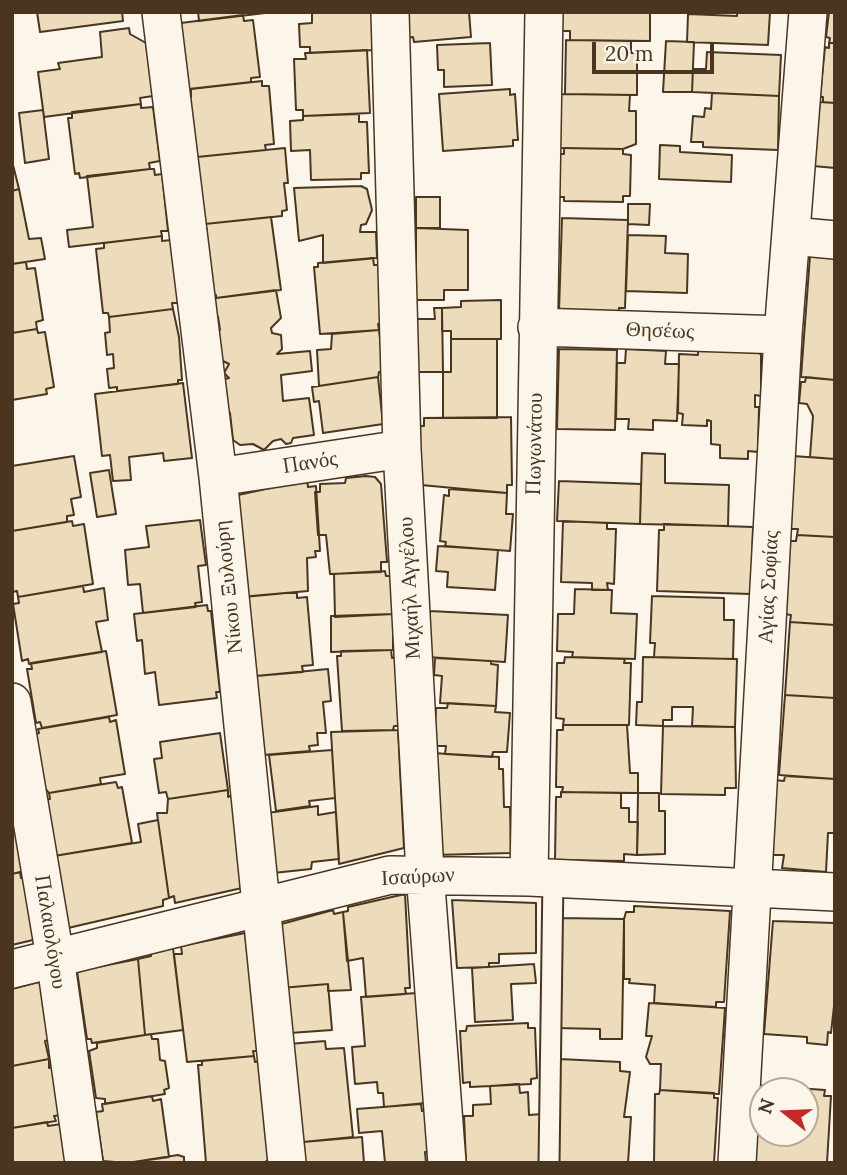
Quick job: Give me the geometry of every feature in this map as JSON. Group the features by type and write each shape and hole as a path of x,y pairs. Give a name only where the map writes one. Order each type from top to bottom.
{"street":[{"name":"Νίκου Ξυλούρη","path":"161,12 218,477 287,1163"},
{"name":"Μιχαήλ Αγγέλου","path":"390,12 402,449 425,873 447,1163"},
{"name":"Πωγωνάτου","path":"541,877 537,327 544,12"},
{"name":"Αγίας Σοφίας","path":"737,1163 783,335 808,12"},
{"path":"792,236 835,240"},
{"name":"Θησέως","path":"537,327 783,335"},
{"name":"Πανός","path":"218,477 402,449"},
{"name":"Παλαιολόγου","path":"12,702 55,957 85,1163"},
{"name":"Ισαύρων","path":"12,968 390,875 425,873 541,877 835,892"}],"lane":[{"path":"541,877 549,1163"}],"building":[{"path":"37,12 122,12 123,21 40,32"},
{"path":"198,12 265,12 265,13 199,21"},
{"path":"312,12 374,12 376,50 310,53 310,47 300,47 299,24 312,23"},
{"path":"405,12 469,12 471,37 414,42 413,37 406,38"},
{"path":"562,12 650,12 650,41 570,40 570,31 562,31"},
{"path":"737,12 770,12 768,45 687,42 688,14 737,16"},
{"path":"829,12 835,12 835,43 829,43 830,38 826,37"},
{"path":"243,15 244,21 253,20 260,77 251,78 251,82 189,89 189,85 182,85 175,30 182,30 181,23"},
{"path":"129,28 130,34 146,43 153,96 140,98 141,104 44,117 38,72 60,69 58,63 102,57 100,32"},
{"path":"566,40 631,41 631,53 637,53 637,95 565,94"},
{"path":"666,41 694,42 692,92 663,92"},
{"path":"490,43 492,85 444,87 444,70 438,70 437,45"},
{"path":"829,43 835,43 835,103 823,102 823,97 820,97 825,47 829,48"},
{"path":"367,50 370,113 303,116 303,110 296,110 294,59 306,59 305,53"},
{"path":"707,52 781,55 779,96 692,92 693,69 706,69"},
{"path":"262,81 262,86 269,86 274,144 265,145 266,150 197,157 184,98 191,97 191,89"},
{"path":"510,89 510,95 515,94 518,140 513,140 513,146 443,151 439,94"},
{"path":"712,93 779,96 778,150 703,147 703,142 691,142 693,116 704,117 705,108 711,109"},
{"path":"560,94 630,95 629,111 636,111 636,144 623,149 559,148"},
{"path":"820,102 835,103 835,168 813,166"},
{"path":"141,104 141,108 153,107 160,161 149,163 150,169 80,178 79,173 75,174 68,118 72,118 72,112"},
{"path":"43,110 49,159 25,163 19,113"},
{"path":"359,114 359,122 367,122 369,173 361,173 361,179 311,180 310,150 291,151 290,121 303,120 303,116"},
{"path":"660,145 680,146 680,152 732,155 731,182 659,179"},
{"path":"285,148 288,183 284,183 287,210 282,211 282,216 205,224 197,157"},
{"path":"564,148 623,149 623,154 631,155 630,196 623,196 623,202 564,201 564,197 558,197 559,154 564,154"},
{"path":"12,161 19,189 12,191"},
{"path":"154,169 155,175 162,174 168,231 161,231 162,236 69,247 67,230 93,227 87,176"},
{"path":"361,186 367,189 372,210 366,224 361,225 360,232 376,232 377,258 323,263 323,235 299,241 294,188"},
{"path":"19,189 29,239 41,238 45,259 12,264 12,191"},
{"path":"416,197 440,197 440,228 416,228"},
{"path":"628,204 650,204 649,225 628,224"},
{"path":"271,217 281,290 216,298 216,295 210,296 201,230 207,230 205,224"},
{"path":"562,218 628,220 625,308 619,308 619,313 559,311"},
{"path":"416,228 468,230 468,290 444,290 444,300 416,300"},
{"path":"628,235 666,236 665,253 688,254 687,293 626,291"},
{"path":"162,236 162,241 171,240 178,303 172,303 173,309 109,317 108,313 103,313 96,249 104,248 104,243"},
{"path":"810,256 835,258 835,380 801,377"},
{"path":"373,258 374,265 378,265 384,323 378,324 379,330 320,334 314,267 318,267 318,263"},
{"path":"26,262 27,269 35,268 43,320 36,322 37,329 12,333 12,264"},
{"path":"276,290 281,318 271,328 272,333 281,335 282,349 277,354 310,351 312,371 281,375 283,401 309,398 314,435 293,438 291,443 286,444 281,439 273,441 264,450 253,444 240,445 233,440 230,413 219,408 217,381 229,378 224,373 229,364 213,356 211,336 220,330 218,317 211,316 207,305 216,298"},
{"path":"501,300 501,339 451,339 451,331 442,331 442,308 461,307 461,301"},
{"path":"434,308 442,308 443,372 416,372 416,319 435,319"},
{"path":"173,309 179,337 182,380 178,380 178,384 117,391 117,387 109,388 107,369 114,368 113,354 107,355 105,333 110,332 109,317"},
{"path":"37,329 38,333 45,332 54,387 46,389 47,394 12,400 12,333"},
{"path":"379,330 384,372 379,372 378,377 319,386 317,350 331,349 332,334"},
{"path":"451,339 497,339 497,418 443,418 443,372 451,372"},
{"path":"559,349 617,350 615,430 557,429"},
{"path":"626,349 666,351 665,364 679,364 677,421 653,420 653,430 628,429 629,419 616,419 617,363 625,363"},
{"path":"698,349 752,350 761,354 761,396 755,395 755,407 759,407 758,452 748,451 748,459 720,458 720,445 711,444 711,421 707,420 707,426 682,425 683,414 678,413 679,354 698,355"},
{"path":"378,377 383,424 323,433 319,401 314,402 312,387"},
{"path":"806,377 835,380 835,459 810,457 813,416 807,404 799,403 801,382 805,382"},
{"path":"183,383 192,458 164,461 163,453 129,457 131,480 113,481 110,455 102,456 95,394"},
{"path":"511,417 512,485 507,485 507,493 421,485 419,426 424,426 424,418"},
{"path":"642,453 665,454 665,483 729,485 728,526 640,524"},
{"path":"74,456 81,497 71,499 74,515 67,516 67,522 12,531 12,466"},
{"path":"793,456 835,459 835,537 797,535 798,529 791,529"},
{"path":"109,470 116,514 97,517 90,473"},
{"path":"375,477 381,484 387,562 381,562 381,572 330,574 326,535 318,535 315,492 320,492 320,484 345,483 346,478"},
{"path":"307,480 308,487 316,486 320,551 315,551 316,557 307,558 308,591 240,597 229,497"},
{"path":"559,481 641,484 640,524 557,521"},
{"path":"449,489 507,493 506,514 513,514 510,551 445,546 446,542 440,541 444,495 449,496"},
{"path":"200,520 206,565 198,566 202,602 195,603 196,607 143,613 140,584 128,585 125,550 149,547 146,526"},
{"path":"72,521 73,526 84,524 93,584 18,597 17,591 12,592 12,531"},
{"path":"563,521 607,523 607,529 616,529 614,584 607,583 608,590 592,590 592,583 561,582"},
{"path":"664,524 753,527 751,594 657,591 659,530 664,530"},
{"path":"797,535 835,537 835,625 790,622 791,615 784,614 790,541 796,541"},
{"path":"438,546 498,550 495,590 447,587 448,572 436,571"},
{"path":"385,571 386,576 392,576 393,614 335,617 334,574"},
{"path":"83,586 84,592 104,588 108,620 96,622 102,652 29,664 28,659 22,661 13,604 19,603 18,597"},
{"path":"575,589 612,590 611,613 637,614 635,659 572,657 573,652 557,651 558,614 574,614"},
{"path":"297,592 297,598 307,597 313,665 302,666 303,672 256,676 244,597"},
{"path":"652,596 724,598 724,620 734,620 733,659 654,657 655,643 650,643"},
{"path":"207,605 208,611 211,611 220,692 216,692 217,698 159,705 155,672 145,674 142,640 137,641 134,614"},
{"path":"430,611 508,615 505,662 427,657"},
{"path":"393,614 393,650 331,652 331,616"},
{"path":"790,622 835,625 835,698 785,695"},
{"path":"391,650 392,658 396,657 399,726 394,726 393,730 342,731 337,656 341,656 341,651"},
{"path":"106,651 117,715 42,728 40,722 36,723 27,669 32,669 31,663"},
{"path":"565,657 625,659 624,663 631,663 629,725 563,725 564,719 556,718 557,663 564,663"},
{"path":"643,657 737,659 735,727 692,726 693,707 672,707 672,720 663,720 663,726 636,725 637,702 642,702"},
{"path":"435,658 491,661 491,664 498,665 496,706 440,703 442,676 434,675"},
{"path":"328,669 331,701 323,702 326,733 317,733 318,745 309,746 310,751 263,755 256,676"},
{"path":"785,695 835,698 835,779 779,775"},
{"path":"448,703 496,706 495,712 510,713 507,752 493,752 492,757 445,754 446,746 434,746 436,708 447,708"},
{"path":"109,717 110,722 116,720 125,774 100,778 101,784 49,793 45,788 36,734 39,733 38,729"},
{"path":"563,725 627,725 630,773 638,773 638,793 562,792 563,787 556,787 557,730 563,730"},
{"path":"663,726 735,727 736,788 725,788 725,795 661,794"},
{"path":"398,730 404,848 339,864 331,732"},
{"path":"220,733 228,790 168,799 166,792 159,793 154,759 162,758 160,742"},
{"path":"332,750 335,798 309,801 310,806 276,811 269,755"},
{"path":"432,753 499,757 499,769 503,769 504,807 510,807 511,853 435,855"},
{"path":"785,776 835,779 835,833 828,833 826,872 782,868 784,855 770,855 775,780 784,781"},
{"path":"116,782 118,788 122,787 132,843 54,856 45,800 50,799 49,793"},
{"path":"228,790 228,797 232,795 242,888 175,903 174,896 169,898 157,813 167,813 168,799"},
{"path":"561,792 621,793 621,808 629,808 629,822 638,822 637,855 624,854 624,861 555,860 556,797 561,797"},
{"path":"638,793 659,793 659,811 665,811 665,854 637,855"},
{"path":"318,806 318,815 336,812 339,859 312,862 311,869 273,873 267,813"},
{"path":"12,807 25,871 12,874"},
{"path":"158,820 169,898 163,900 163,906 68,928 54,856 141,842 138,824"},
{"path":"20,872 21,878 25,878 37,939 12,945 12,874"},
{"path":"405,894 410,988 405,988 406,994 366,997 363,958 347,961 343,912 348,911 348,907"},
{"path":"452,900 536,903 536,953 499,954 499,963 489,963 489,967 457,968"},
{"path":"634,906 730,911 724,1002 716,1002 716,1007 654,1003 655,985 629,983 630,979 624,979 624,919 626,912 634,912"},
{"path":"333,910 334,914 343,912 351,990 328,991 328,984 281,988 274,926"},
{"path":"559,918 624,919 622,1039 600,1039 600,1029 557,1028"},
{"path":"773,921 835,923 835,997 827,1045 807,1043 807,1037 764,1034"},
{"path":"245,933 258,1051 253,1051 254,1056 187,1062 174,954 182,954 181,946"},
{"path":"173,948 183,1030 145,1035 138,959 151,956 151,951"},
{"path":"138,959 145,1035 92,1043 91,1039 87,1039 77,971"},
{"path":"534,964 536,983 511,984 513,1020 475,1022 472,968"},
{"path":"46,980 55,1039 45,1041 49,1059 12,1066 12,989"},
{"path":"328,984 332,1030 290,1033 281,988"},
{"path":"417,993 426,1103 384,1107 383,1093 378,1093 377,1082 355,1084 352,1047 365,1046 361,997"},
{"path":"649,1003 725,1008 719,1094 660,1090 661,1064 650,1064 646,1057 652,1036 646,1036"},
{"path":"528,1023 528,1028 535,1028 537,1078 531,1079 531,1084 470,1087 470,1082 463,1083 460,1031 466,1031 467,1026"},
{"path":"151,1034 152,1039 158,1039 160,1060 165,1061 169,1088 164,1090 165,1094 105,1104 105,1099 96,1098 89,1051 97,1048 97,1043"},
{"path":"325,1041 326,1049 344,1048 353,1137 303,1142 289,1044"},
{"path":"254,1056 255,1062 261,1061 269,1159 264,1163 206,1163 198,1065 202,1065 202,1061"},
{"path":"49,1059 49,1068 54,1067 61,1115 54,1116 56,1121 12,1128 12,1066"},
{"path":"560,1059 620,1062 620,1071 630,1072 624,1117 631,1117 628,1163 553,1163"},
{"path":"519,1084 520,1093 528,1092 529,1115 542,1114 544,1163 466,1163 464,1116 473,1116 473,1105 491,1104 490,1086"},
{"path":"660,1090 714,1093 714,1098 718,1098 714,1163 654,1163 655,1094 659,1094"},
{"path":"819,1090 825,1090 824,1096 831,1096 827,1163 750,1163 751,1147 819,1147"},
{"path":"152,1096 153,1101 161,1099 169,1157 127,1163 103,1161 96,1112 103,1111 102,1104"},
{"path":"421,1104 422,1111 430,1110 433,1151 425,1152 426,1163 385,1163 382,1131 359,1133 357,1109"},
{"path":"47,1122 48,1126 61,1124 67,1163 12,1163 12,1128"},
{"path":"362,1137 364,1163 297,1163 303,1142"},
{"path":"178,1155 184,1157 184,1163 127,1163"}]}
